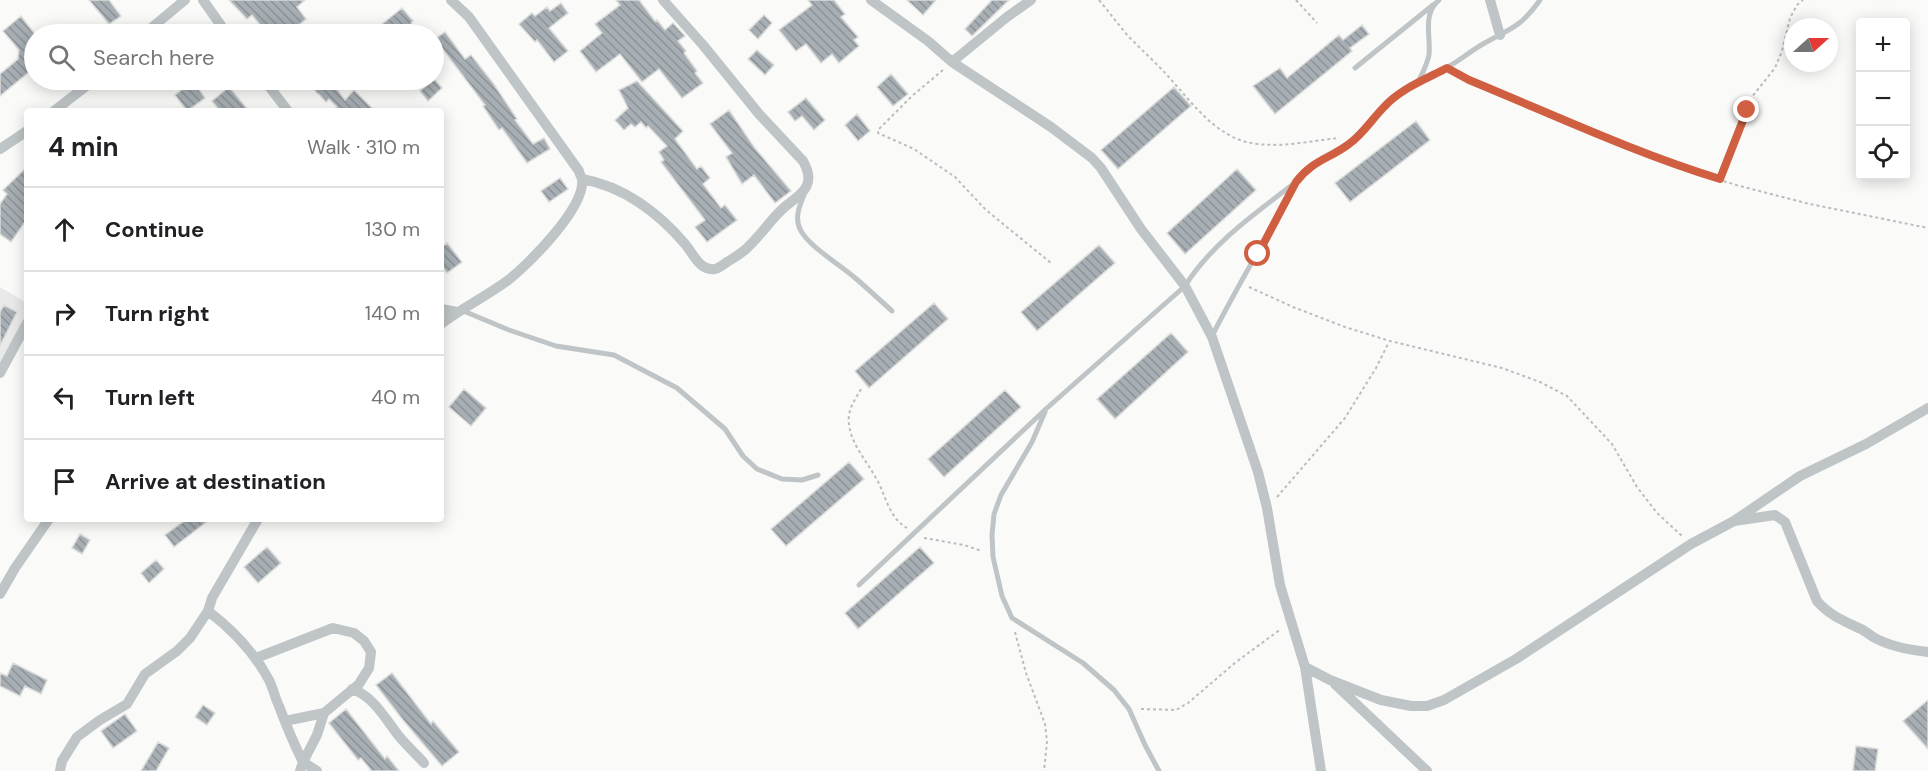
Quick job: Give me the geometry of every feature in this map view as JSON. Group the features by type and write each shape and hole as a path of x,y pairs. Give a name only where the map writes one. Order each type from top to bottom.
{"street":[{"path":"156,24 185,0"},
{"path":"202,0 220,24"},
{"path":"444,322 508,280 537,254 569,216 581,188 582,179 579,171 469,17 451,0"},
{"path":"582,179 616,188 640,203 665,224 702,266 708,269 722,266 747,249 773,217 805,191 809,177 802,161 759,114 704,45 663,0"},
{"path":"871,0 928,41 952,62 1051,127 1092,158 1101,168 1141,230 1185,286 1212,337 1238,409 1267,508 1278,574 1305,668 1321,771"},
{"path":"952,62 1031,0"},
{"path":"1490,0 1500,35"},
{"path":"58,108 81,90"},
{"path":"272,90 286,108"},
{"path":"0,149 24,133"},
{"path":"444,309 458,311"},
{"path":"0,373 24,328"},
{"path":"1305,668 1381,700 1411,706 1427,706 1444,700 1525,652 1691,544 1734,521 1800,476 1876,438 1928,408"},
{"path":"1734,521 1775,515 1780,518 1785,522 1817,601 1823,608 1842,621 1885,642 1928,652"},
{"path":"0,594 47,522"},
{"path":"60,771 62,761 77,737 127,704 145,674 177,651 190,638 208,611 212,598 256,522"},
{"path":"208,611 225,624 256,658 270,682 301,766"},
{"path":"256,658 333,628 354,633 368,646 371,662 359,684 324,713 285,721"},
{"path":"1330,680 1427,771"},
{"path":"352,689 363,693 424,763"},
{"path":"301,766 317,735 324,713"},
{"path":"301,766 317,771"}],"lane":[{"path":"1354,68 1439,0"},
{"path":"859,585 1047,408 1185,286 1210,254 1257,212 1296,182 1310,166 1347,146 1358,137 1385,105 1485,43 1517,26 1525,20 1540,0"},
{"path":"1417,84 1428,61 1427,30 1433,5"},
{"path":"1212,337 1296,182"},
{"path":"805,191 798,210 801,232 821,252 855,277 892,311"},
{"path":"458,311 556,346 614,355 677,388 725,429 742,456 757,469 782,479 802,480 818,476"},
{"path":"1047,408 1032,442 1001,495 994,514 993,557 1002,596 1012,618 1083,663 1114,690 1129,709 1159,771"}],"path":[{"path":"1099,0 1128,35 1192,103 1214,125 1231,137 1246,142 1268,144 1358,137"},
{"path":"1296,0 1317,23"},
{"path":"1720,179 1751,98 1775,68 1782,51 1790,18 1797,5 1803,0"},
{"path":"952,62 888,118 878,133 914,149 955,177 986,210 1051,263"},
{"path":"1447,68 1469,80 1682,168 1810,204 1928,228"},
{"path":"1240,282 1293,307 1390,341 1502,368 1540,382 1567,396 1612,444 1637,487 1657,513 1691,544"},
{"path":"1267,508 1345,418 1372,376 1390,341"},
{"path":"861,389 850,410 848,423 853,438 864,460 877,478 887,505 897,521 913,535 964,545 993,557"},
{"path":"1012,618 1026,673 1046,724 1044,771"},
{"path":"1129,709 1169,711 1181,707 1290,622"}],"shaded area":[{"path":"0,287 24,301 24,321 0,362"}],"building":[{"path":"89,0 109,0 121,16 109,24"},
{"path":"229,0 305,0 297,7 306,19 300,24 260,24 252,15 247,19"},
{"path":"616,0 639,0 665,30 673,23 685,36 678,41 703,83 682,98 659,69 642,82 620,54 596,72 580,51 602,33 595,24 620,5"},
{"path":"808,0 834,0 845,14 841,17 858,37 854,40 859,46 839,63 832,54 821,63 806,44 796,51 779,30 812,5"},
{"path":"907,0 936,0 923,15"},
{"path":"992,0 1009,0 972,36 965,29"},
{"path":"561,3 568,13 549,28 568,51 554,62 537,40 535,42 519,24 532,13 535,16 547,7 550,11"},
{"path":"402,8 413,21 412,24 382,24"},
{"path":"764,15 772,23 758,39 749,30"},
{"path":"21,16 27,24 24,24 24,76 0,96 0,74 18,59 19,50 3,31"},
{"path":"1362,25 1369,34 1350,48 1352,51 1275,114 1253,86 1280,68 1287,78 1339,35 1343,40"},
{"path":"444,33 465,59 471,55 493,83 517,119 515,120 533,144 544,138 550,149 527,163 502,128 499,130 483,106 485,105 444,51"},
{"path":"757,50 774,65 765,75 748,59"},
{"path":"891,74 908,94 893,106 877,87"},
{"path":"637,81 683,131 675,139 697,169 701,166 710,178 703,184 721,208 725,205 737,220 707,242 695,227 705,220 661,162 664,160 659,152 667,146 648,126 646,128 641,122 635,127 631,124 624,130 615,120 628,108 619,90"},
{"path":"1174,87 1191,106 1118,169 1101,150"},
{"path":"181,90 199,90 205,98 191,108 185,108 175,95"},
{"path":"225,90 232,90 246,108 218,108 212,101"},
{"path":"315,90 338,90 345,100 354,90 372,108 336,108 329,99 326,102"},
{"path":"421,90 440,90 428,101"},
{"path":"806,98 825,120 814,130 802,116 795,121 788,112"},
{"path":"729,110 754,147 791,191 775,203 754,175 742,184 726,157 732,153 710,124"},
{"path":"857,114 870,131 858,141 845,125"},
{"path":"1416,121 1430,140 1350,202 1335,183"},
{"path":"1237,169 1256,190 1185,254 1167,233"},
{"path":"24,170 24,223 11,242 0,234 0,204 7,194 3,190"},
{"path":"560,178 568,189 549,202 541,191"},
{"path":"447,243 462,262 447,273 444,269 444,246"},
{"path":"1099,245 1115,263 1037,331 1021,312"},
{"path":"934,303 948,319 869,388 855,371"},
{"path":"4,305 17,312 0,346 0,312"},
{"path":"1171,333 1188,352 1115,419 1097,399"},
{"path":"464,389 486,408 471,426 449,407"},
{"path":"1005,390 1021,407 944,477 928,459"},
{"path":"849,462 864,479 786,546 771,529"},
{"path":"183,522 206,522 174,547 165,535"},
{"path":"80,534 90,540 82,554 72,548"},
{"path":"267,547 281,563 258,583 244,567"},
{"path":"920,547 934,563 858,629 845,613"},
{"path":"156,560 164,569 149,583 141,573"},
{"path":"13,663 47,680 41,694 25,686 20,696 0,686 0,673 7,676"},
{"path":"392,673 431,724 433,721 459,752 442,766 376,685"},
{"path":"1928,700 1928,749 1903,721"},
{"path":"203,705 215,713 207,725 195,717"},
{"path":"346,709 385,759 387,756 399,771 369,771 371,770 361,758 358,760 329,723"},
{"path":"125,714 137,731 113,748 101,731"},
{"path":"158,742 169,748 156,771 141,771"},
{"path":"1856,746 1878,749 1875,771 1853,771"}],"route":[{"path":"1258,254 1303,172 1323,158 1347,146 1358,137 1385,105 1447,68 1469,80 1637,150 1682,168 1720,179 1747,110"}]}
